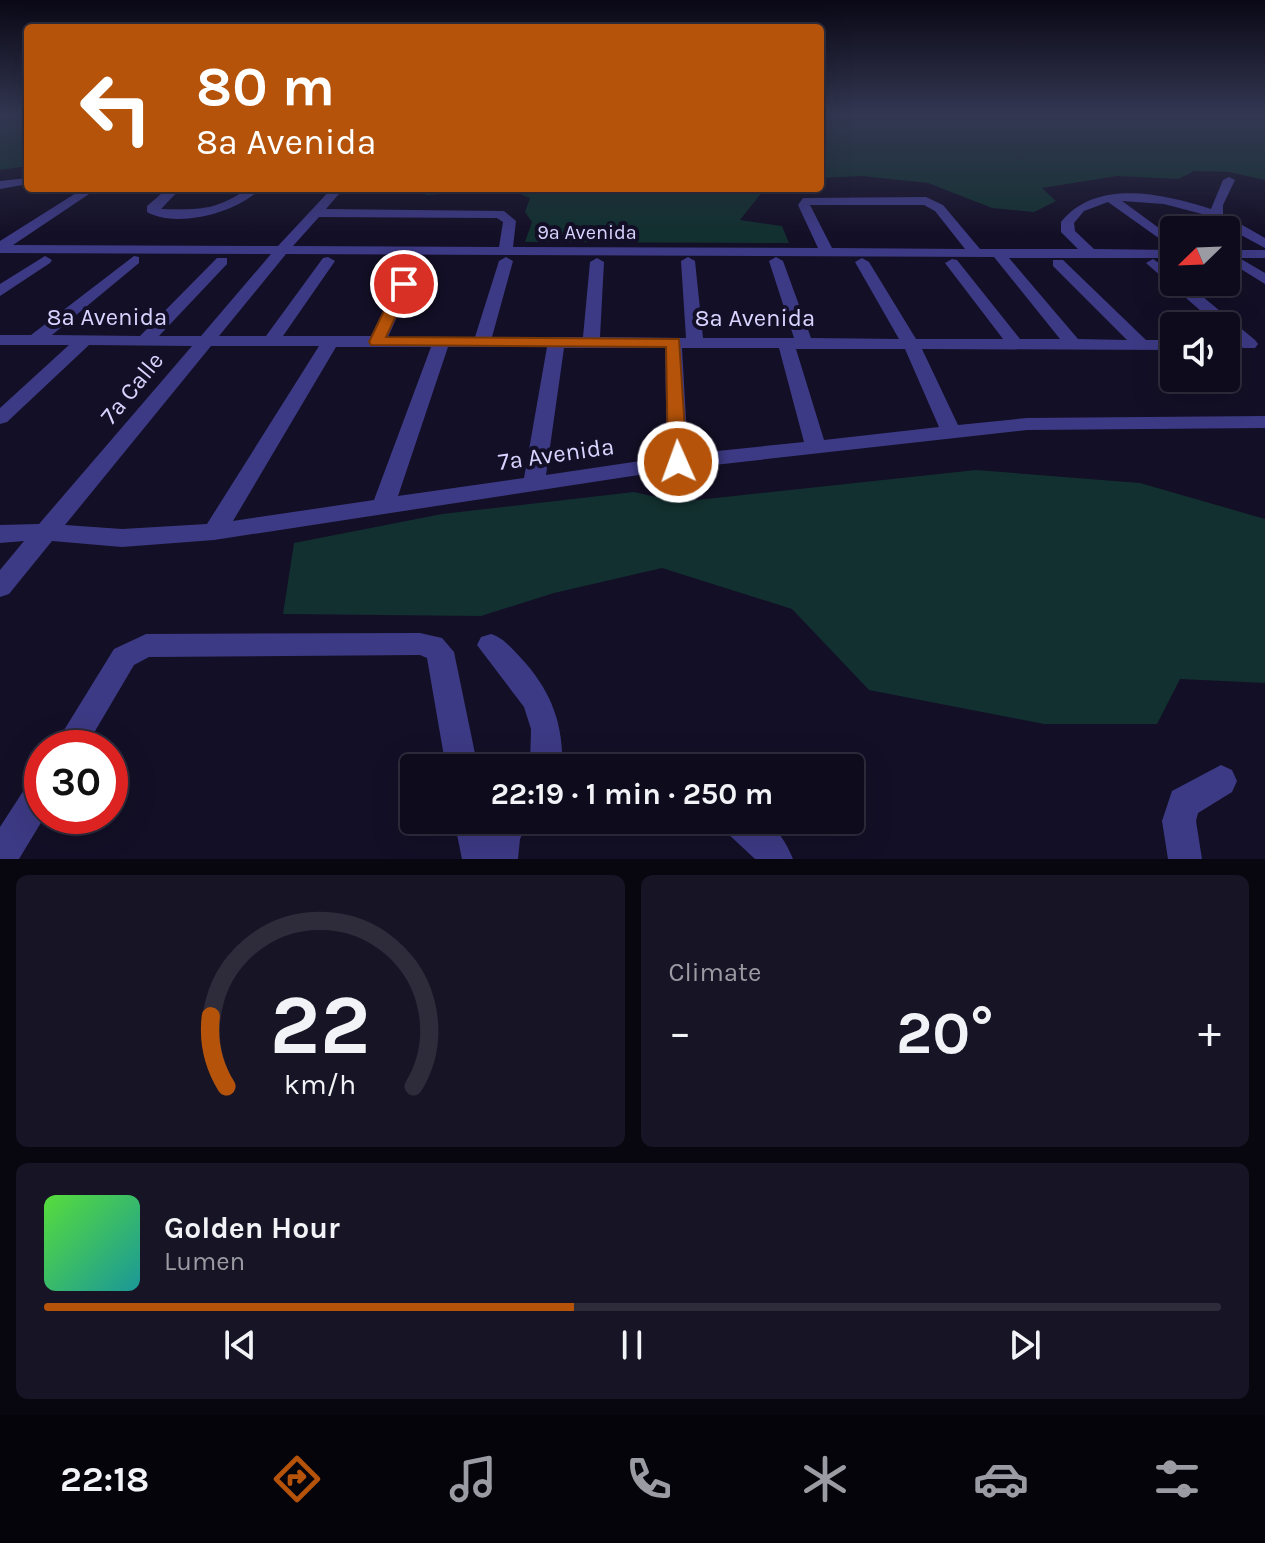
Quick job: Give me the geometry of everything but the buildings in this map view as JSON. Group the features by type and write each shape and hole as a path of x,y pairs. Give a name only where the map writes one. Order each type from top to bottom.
{"street":[{"path":"1217,215 1217,205 1229,180"},
{"path":"0,185 23,182"},
{"path":"0,193 23,182"},
{"path":"0,248 86,192"},
{"path":"170,192 151,209 158,213 202,213 224,209 250,192"},
{"name":"7a Calle","path":"0,587 204,341 334,192"},
{"path":"1110,198 1160,235"},
{"path":"1090,253 1068,232 1067,222 1074,213 1096,199 1110,198 1142,198 1190,206 1217,215 1265,244"},
{"path":"827,252 804,205 807,201 917,199 933,204 976,253"},
{"path":"315,213 505,216 510,221 506,256 482,342"},
{"name":"9a Avenida","path":"0,248 506,256 827,252 1160,254"},
{"path":"998,253 1073,344"},
{"path":"1240,254 1265,254"},
{"path":"0,291 45,260"},
{"path":"34,341 134,260"},
{"path":"145,340 222,261"},
{"path":"271,341 328,261"},
{"path":"377,342 415,261"},
{"path":"688,261 695,342"},
{"path":"776,261 816,447"},
{"path":"591,342 597,262"},
{"path":"862,262 911,344 952,433"},
{"path":"952,263 1015,344"},
{"path":"1058,263 1142,345"},
{"path":"1153,263 1160,269"},
{"path":"1241,263 1265,280"},
{"path":"1195,296 1257,344"},
{"name":"8a Avenida","path":"0,340 1160,345"},
{"path":"0,418 85,340"},
{"path":"214,532 331,341"},
{"path":"383,506 441,342"},
{"path":"534,483 556,342"},
{"path":"673,342 678,462"},
{"name":"7a Avenida","path":"0,534 47,532 122,538 214,532 678,462 1048,423 1265,422"},
{"path":"79,730 124,657 146,646 420,644 432,646 440,652 459,754"},
{"path":"491,645 540,702 549,741 548,754"},
{"path":"1185,859 1179,821 1184,803 1221,781"},
{"path":"0,858 24,819"},
{"path":"474,834 479,859"},
{"path":"501,859 505,834"},
{"path":"755,834 776,859"}],"green space":[{"path":"0,154 24,154 24,167 0,170"},
{"path":"824,154 1265,154 1265,180 1229,172 1194,171 1178,179 1117,176 1042,188 1056,201 1034,212 992,208 928,183 862,176 824,178"},
{"path":"419,192 461,192 427,195"},
{"path":"516,192 762,192 740,220 782,226 789,243 525,242 532,222 525,212 530,198"},
{"path":"976,470 1140,483 1265,519 1265,683 1180,679 1157,724 1044,724 869,690 792,609 662,568 554,593 481,616 283,614 294,543 442,514 634,492 678,502"}],"route":[{"path":"404,284 377,342 673,342 678,462"}]}
